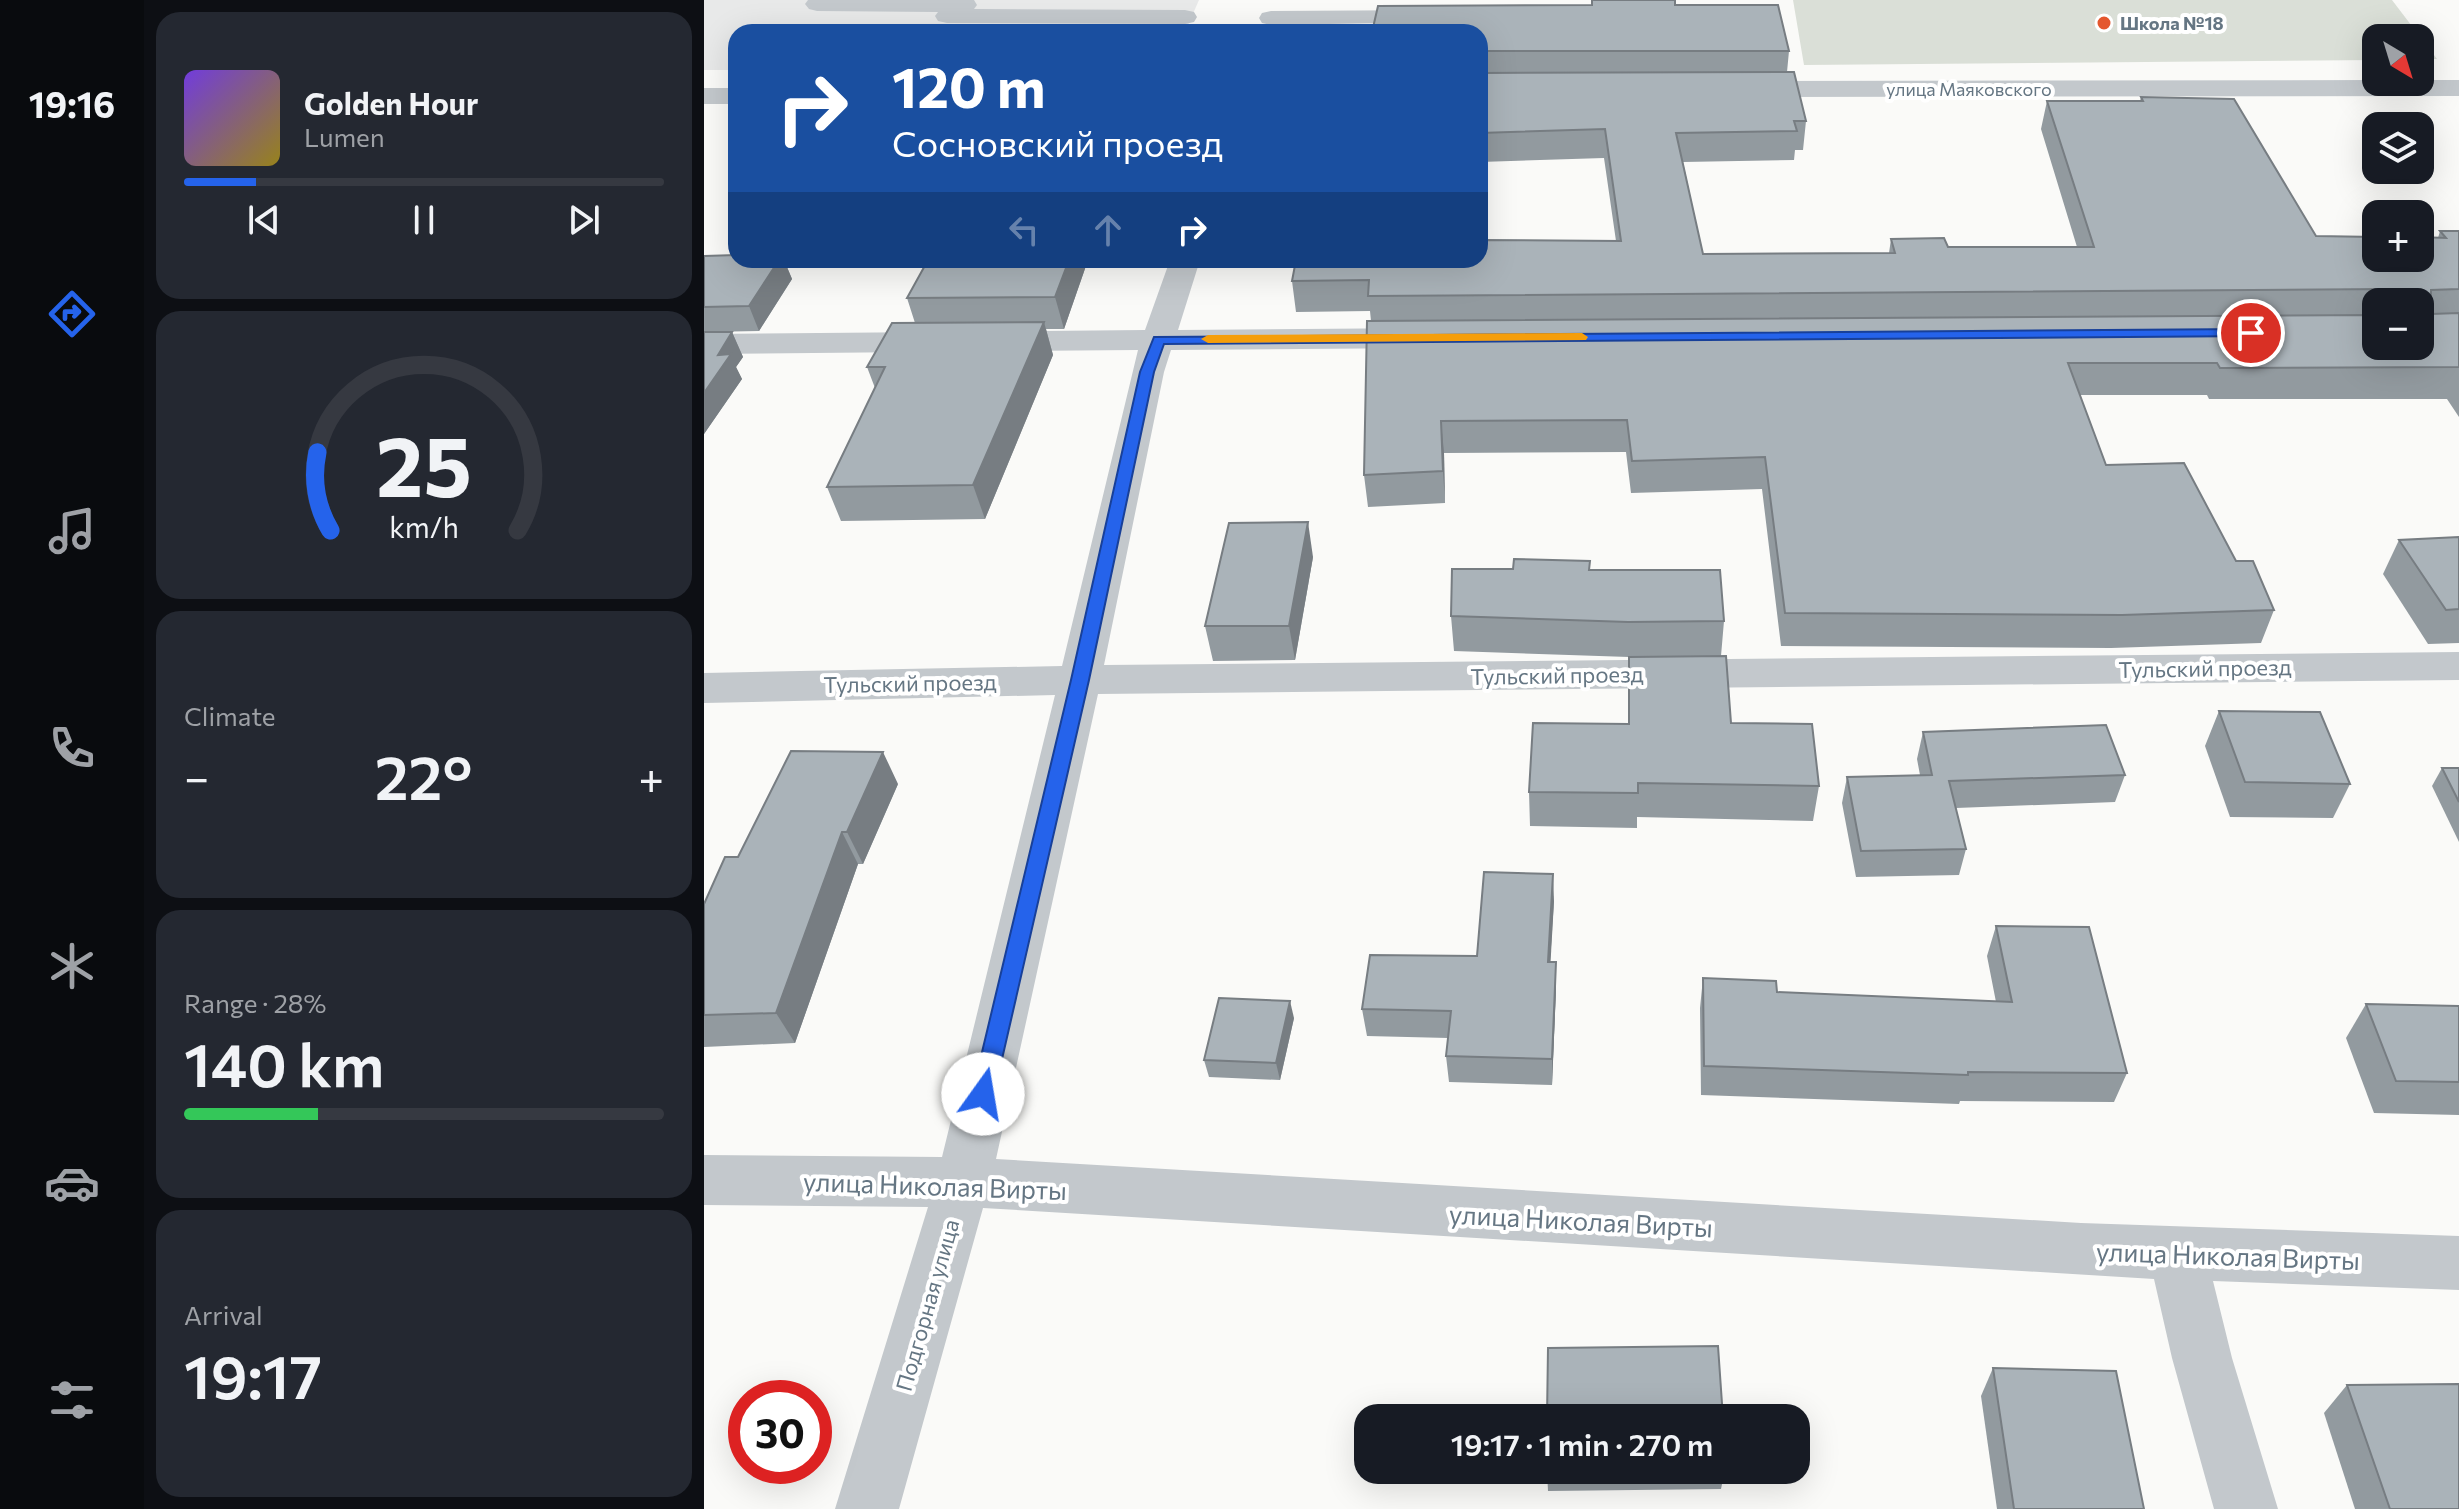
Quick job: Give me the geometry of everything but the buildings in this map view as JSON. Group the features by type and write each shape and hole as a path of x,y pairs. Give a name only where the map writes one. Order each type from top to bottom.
{"street":[{"path":"820,0 817,4 956,11 1066,24 1185,17"},
{"path":"1270,17 1462,17"},
{"name":"улица Маяковского","path":"1717,89 2459,88"},
{"path":"704,96 728,96"},
{"name":"Подгорная улица","path":"867,1509 963,1182 1080,680 1147,372 1182,268"},
{"path":"704,344 1459,338"},
{"name":"Тульский проезд","path":"704,688 1080,680 2459,666"},
{"name":"улица Николая Вирты","path":"704,1180 963,1182 2177,1254 2459,1263"},
{"path":"2177,1254 2202,1358 2246,1509"}],"shaded area":[{"path":"704,0 1199,0 1188,24 728,24 728,70 704,70"},
{"name":"Школа №18","path":"1793,0 2392,0 2410,24 2362,24 2362,60 1804,65"}],"slow traffic":[{"path":"1208,339 1582,337"}],"place":[{"name":"Школа №18","path":"2104,23"}],"route":[{"path":"983,1094 1080,680 1147,372 1159,340 2251,333"}]}
